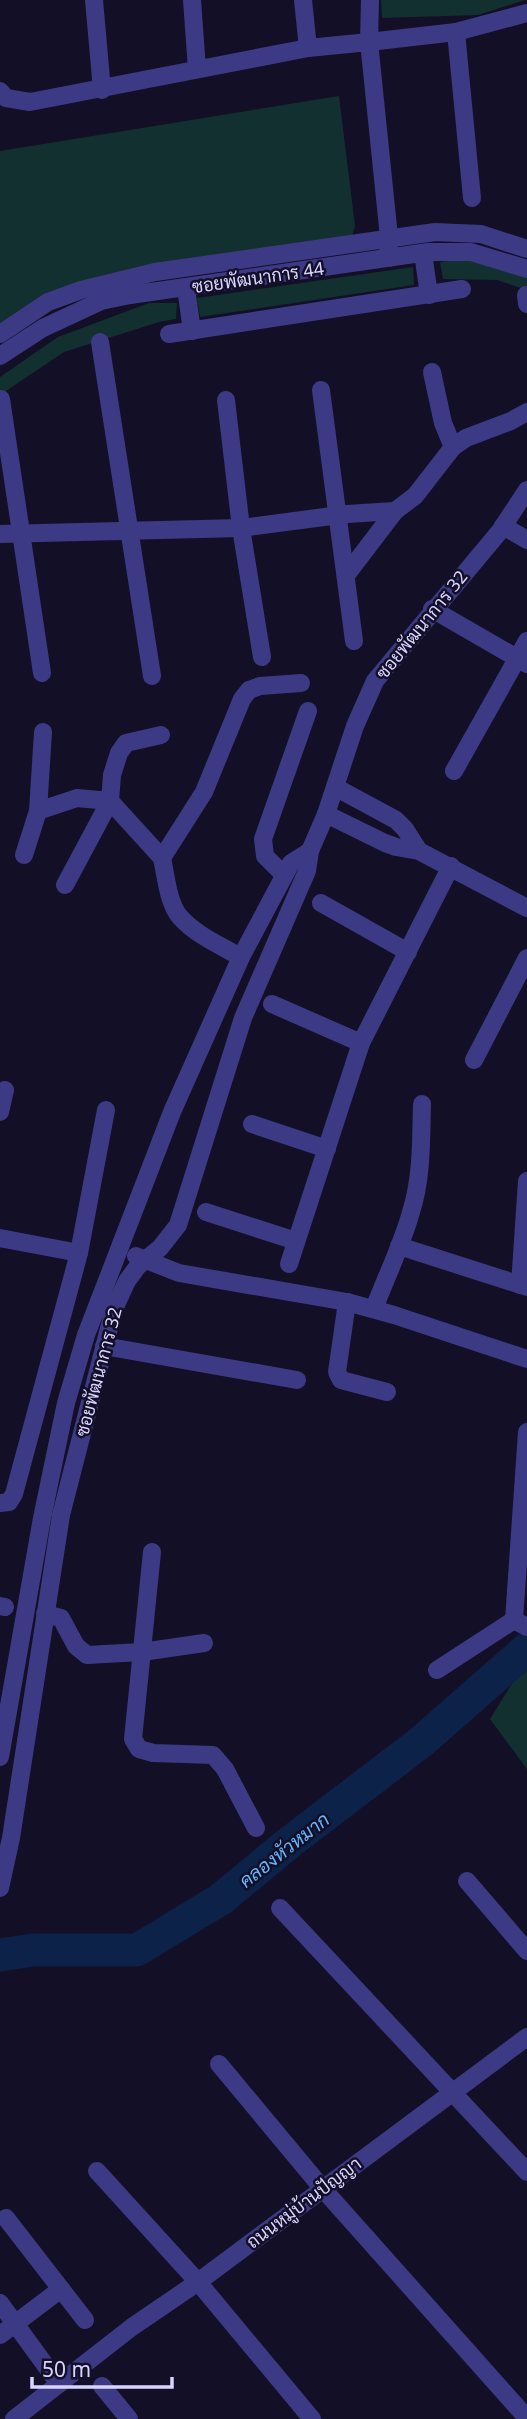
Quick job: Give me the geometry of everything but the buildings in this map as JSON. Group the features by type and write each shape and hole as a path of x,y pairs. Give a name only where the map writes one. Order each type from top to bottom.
{"street":[{"path":"94,0 102,90"},
{"path":"192,0 197,69"},
{"path":"303,0 308,48"},
{"path":"370,0 369,42 389,237 388,258"},
{"path":"0,91 6,98 30,102 308,48 456,32 527,13"},
{"path":"456,32 472,198"},
{"name":"ซอยพัฒนาการ 44","path":"0,334 48,302 81,290 155,272 389,237 435,233 481,234 527,249"},
{"name":"ซอยพัฒนาการ 44","path":"0,356 43,328 102,301 130,295 423,253 471,252 527,269"},
{"path":"423,253 429,295"},
{"path":"186,288 192,331"},
{"path":"169,334 462,289"},
{"path":"100,342 152,676"},
{"path":"432,372 443,424 453,447"},
{"path":"321,390 354,641"},
{"path":"1,399 42,673"},
{"path":"226,400 262,657"},
{"path":"347,574 396,511 415,496 453,447 466,438 527,412"},
{"name":"ซอยพัฒนาการ 32","path":"0,1888 11,1838 61,1516 114,1309 127,1281 160,1248 178,1225 243,1018 307,871 310,851 326,814 355,726 375,681 503,526 527,490"},
{"path":"0,534 242,528 396,511"},
{"path":"503,526 527,540"},
{"path":"432,609 522,661"},
{"path":"454,771 522,661 527,641"},
{"path":"162,858 204,792 228,729 249,690 260,686 301,683"},
{"path":"285,875 265,856 264,839 308,710"},
{"path":"24,855 38,811 43,732"},
{"path":"65,885 110,801 111,775 119,753 126,743 161,734"},
{"path":"335,787 396,820 419,850"},
{"path":"38,811 77,798 110,801 162,858 171,900 179,916 213,942 242,957"},
{"path":"326,814 396,847 419,850 527,908"},
{"name":"ซอยพัฒนาการ 32","path":"0,1757 42,1518 66,1403 86,1335 172,1112 242,957 291,863 310,851"},
{"path":"289,1264 361,1043 451,866"},
{"path":"321,902 408,951"},
{"path":"474,1060 527,958"},
{"path":"272,1004 361,1043"},
{"path":"0,1112 5,1090"},
{"path":"374,1309 415,1197 422,1104"},
{"path":"0,1503 9,1502 14,1494 79,1253 106,1110"},
{"path":"252,1124 327,1149"},
{"path":"399,1246 523,1286 527,1181"},
{"path":"206,1212 296,1241"},
{"path":"0,1238 79,1253"},
{"path":"119,1250 179,1273 374,1309 527,1359"},
{"path":"347,1302 337,1372 341,1380 387,1392"},
{"path":"104,1346 297,1380"},
{"path":"436,1670 520,1624 527,1432"},
{"path":"152,1552 133,1739 139,1749 153,1753 213,1755 225,1769 256,1828"},
{"path":"45,1614 61,1619 76,1646 87,1656 204,1643"},
{"path":"467,1881 527,1951"},
{"path":"280,1908 527,2172"},
{"name":"ถนนหมู่บ้านปัญญา","path":"14,2419 132,2327 198,2282 527,2037"},
{"path":"219,2064 323,2189 527,2418"},
{"path":"97,2172 198,2282 312,2419"},
{"path":"2,2217 85,2320"},
{"path":"7,2330 61,2289"},
{"path":"0,2303 7,2330 58,2384"},
{"path":"102,2386 130,2419"}],"green space":[{"path":"381,0 525,0 478,15 382,18"},
{"path":"339,96 355,226 352,236 76,284 0,325 0,151"},
{"path":"482,260 527,273 527,290 497,280 443,279 440,262"},
{"path":"413,267 414,285 200,317 197,298"},
{"path":"149,303 177,303 176,319 64,352 0,395 0,377 58,337"},
{"path":"527,1661 527,1769 490,1719"}],"waterway":[{"name":"คลองหัวหมาก","path":"0,1955 33,1950 137,1950 221,1899 290,1842 421,1742 527,1649"}]}
